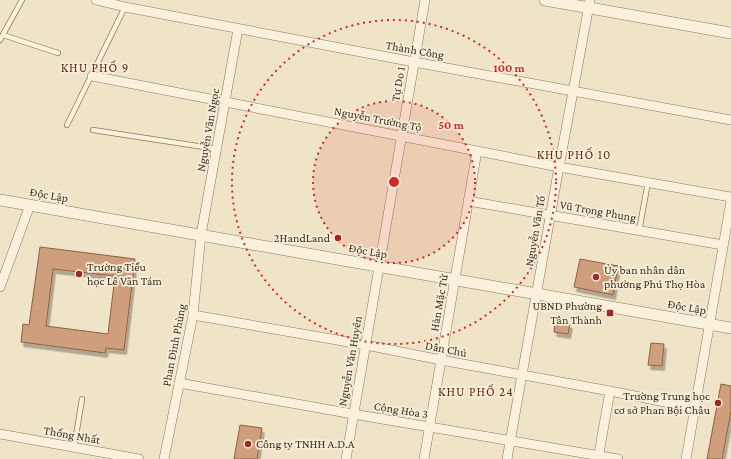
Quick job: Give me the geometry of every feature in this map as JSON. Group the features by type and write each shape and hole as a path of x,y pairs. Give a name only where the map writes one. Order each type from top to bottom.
{"street":[{"name":"Thành Công","path":"96,0 238,29 731,120"},
{"name":"Tự Do 1","path":"379,266 425,0"},
{"path":"545,0 589,4 731,34"},
{"name":"Nguyễn Văn Tố","path":"507,459 572,91 589,4"},
{"name":"Nguyễn Văn Ngọc","path":"201,235 238,29"},
{"name":"Nguyễn Trường Tộ","path":"92,76 559,167 731,198"},
{"name":"Hàn Mặc Tử","path":"424,459 477,151"},
{"name":"Độc Lập","path":"0,200 731,328"},
{"name":"Vũ Trọng Phụng","path":"468,201 723,245"},
{"path":"686,459 731,201"},
{"path":"0,287 30,205"},
{"name":"Phan Đình Phùng","path":"164,459 193,315 201,235"},
{"name":"Nguyễn Văn Huyên","path":"346,459 379,266"},
{"name":"Dân Chủ","path":"193,315 366,344 441,360 695,408"},
{"name":"Cộng Hòa 3","path":"179,383 598,457 618,459"},
{"path":"598,457 610,391"},
{"name":"Thống Nhất","path":"0,434 139,459"}],"lane":[{"path":"0,40 22,0"},
{"path":"67,125 126,7"},
{"path":"3,35 58,53"},
{"path":"93,130 217,149"},
{"path":"639,231 648,182"},
{"path":"74,448 82,399"}],"building":[{"path":"40,247 135,259 124,350 106,348 105,353 21,342 23,324 29,325","holes":["53,269 115,276 108,334 46,326"]},
{"name":"Ủy ban nhân dân phường Phú Thọ Hòa","path":"580,259 618,266 613,295 574,287"},
{"path":"555,322 570,324 568,334 554,332"},
{"path":"651,343 664,344 662,366 648,365"},
{"path":"721,384 731,386 731,411 722,459 707,459"},
{"name":"Công ty TNHH A.D.A","path":"240,425 262,428 257,459 234,459"}],"place":[{"name":"2HandLand","path":"338,238"},
{"name":"Trường Tiểu học Lê Văn Tám","path":"79,274"},
{"name":"Ủy ban nhân dân phường Phú Thọ Hòa","path":"596,277"},
{"name":"UBND Phường Tân Thành","path":"610,313"},
{"name":"Trường Trung học cơ sở Phan Bội Châu","path":"718,403"},
{"name":"Công ty TNHH A.D.A","path":"248,444"}],"district":[{"name":"KHU PHỐ 9","path":"95,67"},
{"name":"KHU PHỐ 10","path":"574,154"},
{"name":"KHU PHỐ 24","path":"476,391"}]}
